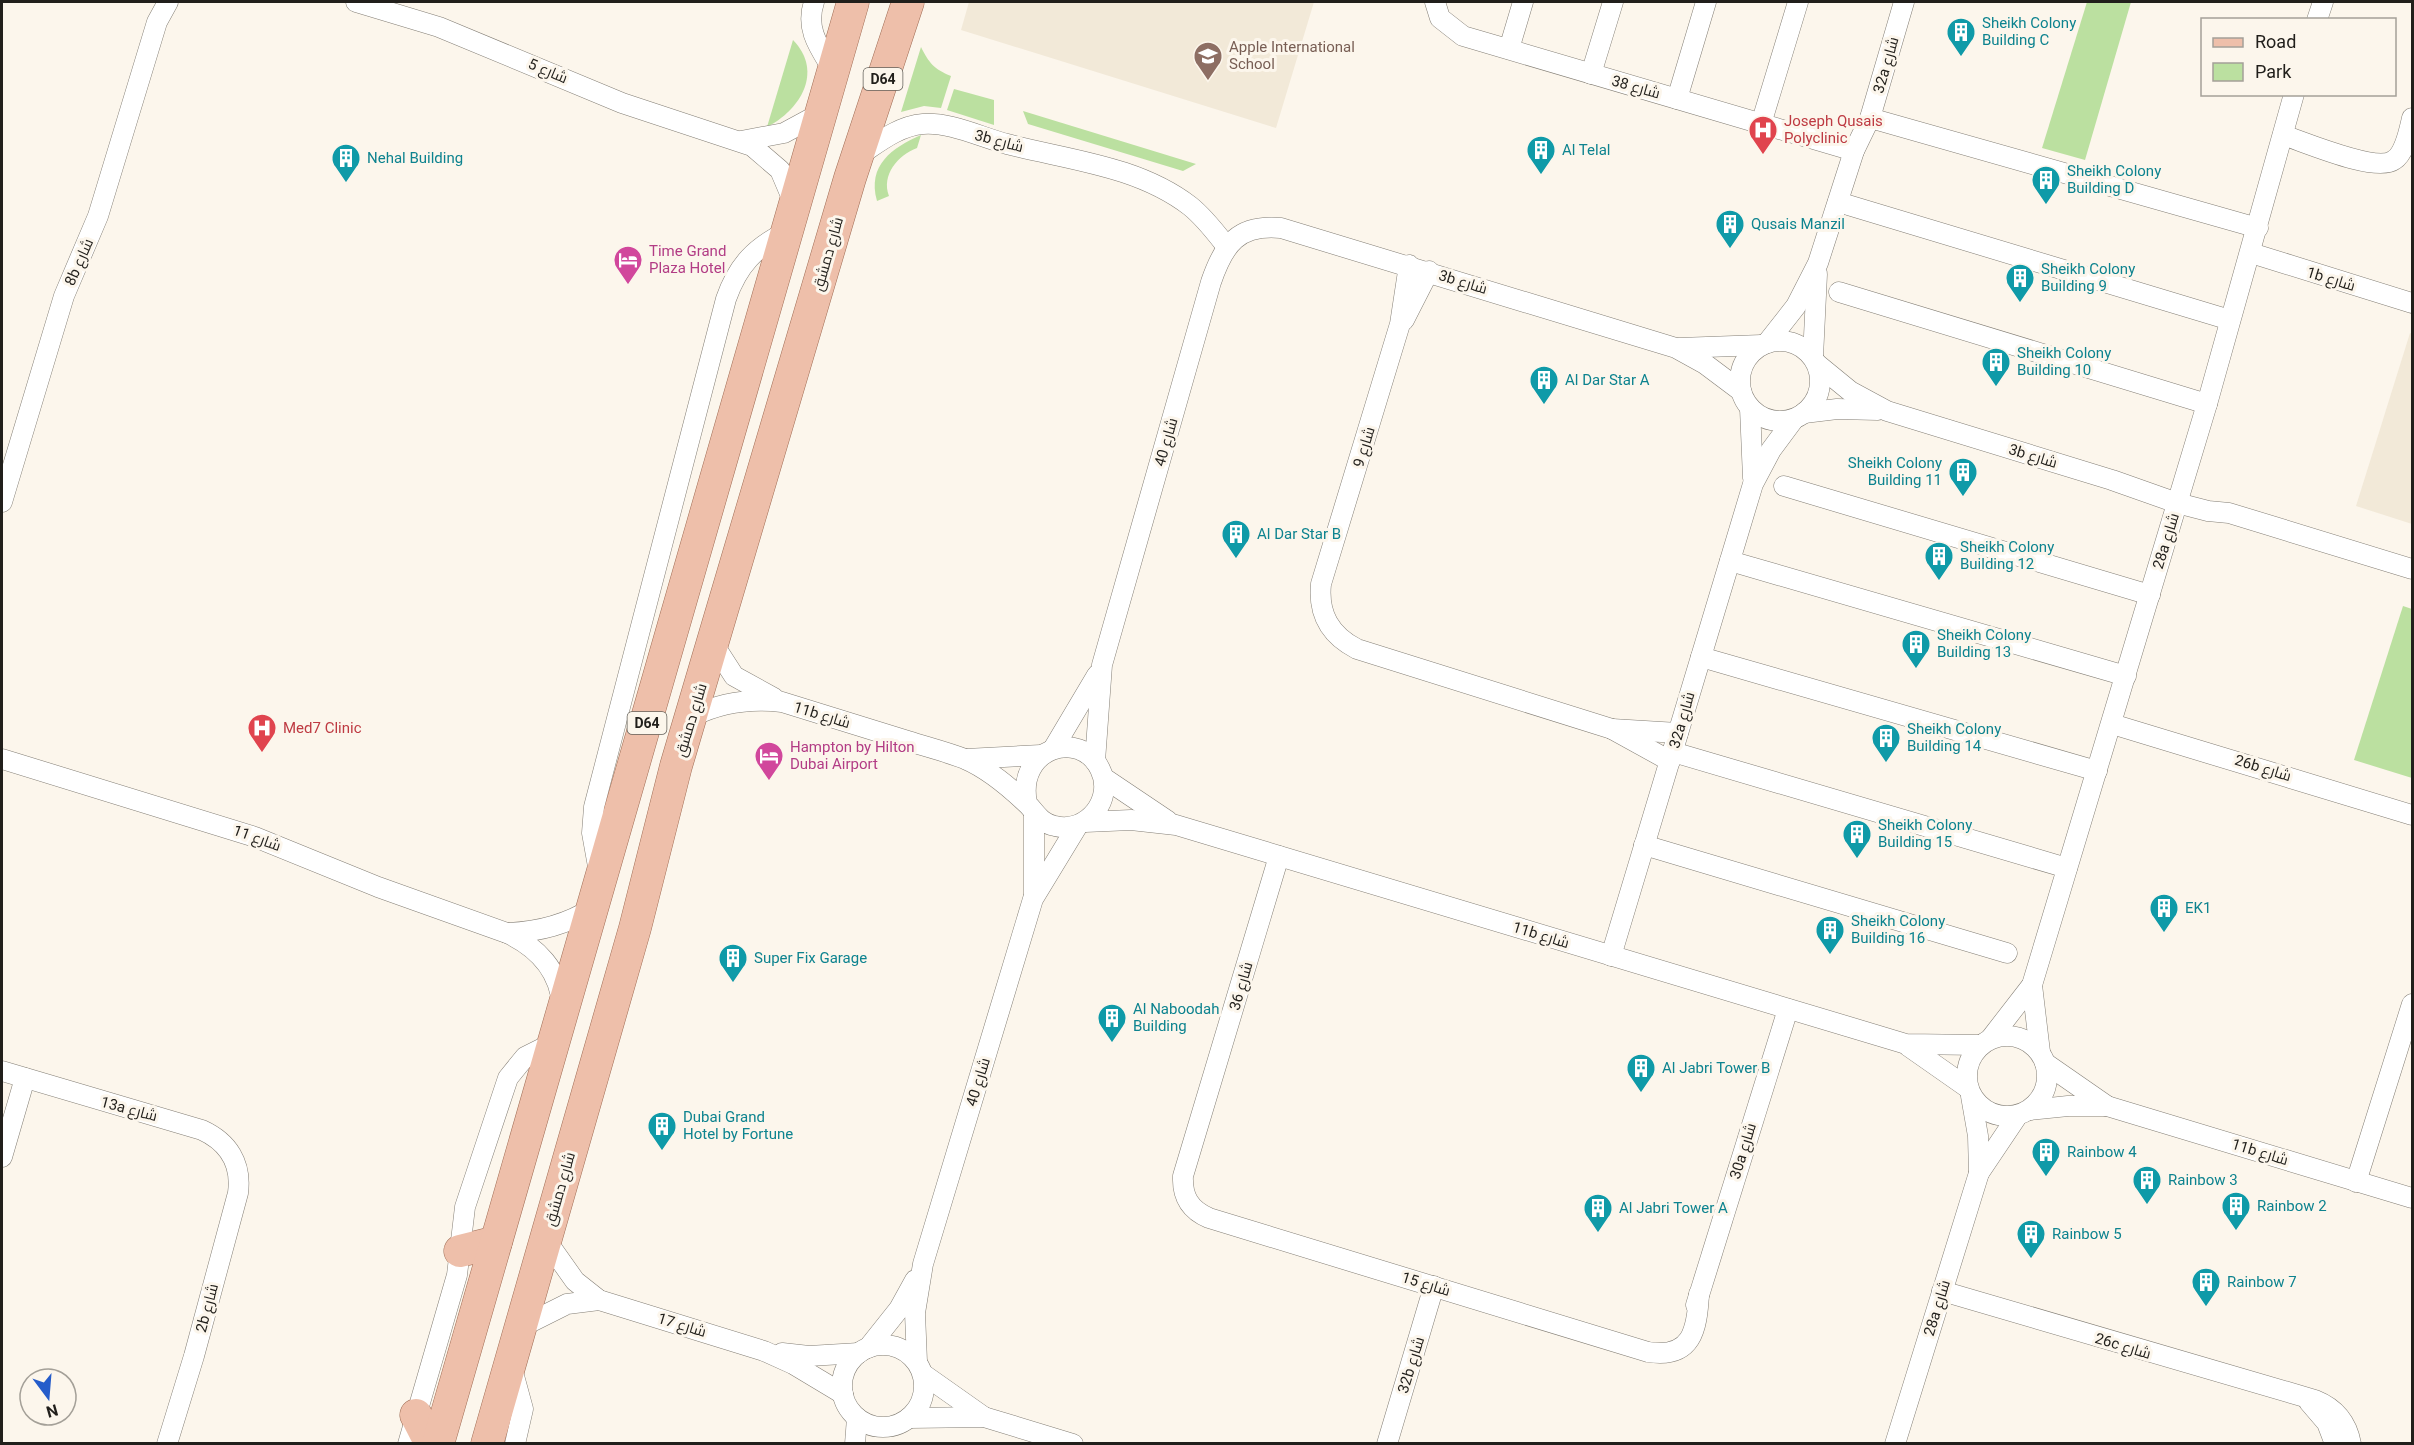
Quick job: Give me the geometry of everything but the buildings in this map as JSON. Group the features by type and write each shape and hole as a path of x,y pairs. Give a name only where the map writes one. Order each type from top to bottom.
{"main road":[{"name":"D64","path":"438,1443 853,2"},
{"name":"شارع دمشق","path":"487,1443 635,928 676,766 693,716 858,156 908,2"},
{"path":"460,1251 496,1242"},
{"path":"412,1429 431,1443"}],"street":[{"name":"8b شارع","path":"157,22 158,2"},
{"name":"8b شارع","path":"2,502 64,296 98,216 157,22 168,2"},
{"name":"شارع 5","path":"356,2 439,27 622,103 741,141 772,161 787,181 791,218"},
{"path":"814,2 809,20 810,28 833,70"},
{"name":"شارع 38","path":"1435,2 1440,18 1454,31 1509,50 1854,151"},
{"path":"1509,50 1523,2"},
{"path":"1591,74 1613,2"},
{"path":"1677,99 1706,2"},
{"path":"1761,124 1798,2"},
{"name":"32a شارع","path":"1764,344 1796,306 1818,263 1854,151 1870,118 1904,2"},
{"path":"2319,18 2323,2"},
{"name":"28a شارع","path":"1986,1042 2031,985 2112,724 2207,404 2251,254 2293,96"},
{"name":"شارع 5","path":"741,141 784,133 821,113"},
{"path":"1870,118 2258,228"},
{"path":"2283,135 2379,165 2396,160 2401,153 2412,118"},
{"name":"3b شارع","path":"858,156 891,134 912,126 935,124 953,128 1006,144 1082,160 1150,184 1191,207 1227,247"},
{"path":"1838,202 2230,320"},
{"path":"597,896 593,845 594,807 726,299 737,271 756,249 791,218"},
{"name":"3b شارع","path":"1248,230 1261,227 1281,228 1429,271 1676,348 1705,364 1745,399"},
{"name":"شارع 40","path":"1099,770 1102,665 1211,282 1227,247 1238,235 1248,230"},
{"name":"1b شارع","path":"2251,254 2412,303"},
{"name":"32a شارع","path":"1815,361 1818,263"},
{"name":"شارع 9","path":"1409,265 1400,324 1327,569 1328,599 1336,618 1347,636 1370,653 1674,749"},
{"name":"شارع 9","path":"1400,324 1413,306 1429,271"},
{"path":"1839,292 2207,404"},
{"path":"1787,341 1805,350 1815,361 1820,377 1819,391 1814,403 1799,416 1778,421 1763,417 1745,399 1740,378 1743,364 1764,344 1787,341"},
{"name":"3b شارع","path":"1676,348 1764,344"},
{"name":"3b شارع","path":"1815,361 1850,391 1887,411 2112,480 2180,494 2208,512 2229,513 2412,568"},
{"name":"32a شارع","path":"1745,399 1754,446 1753,484"},
{"name":"3b شارع","path":"1799,416 1838,409 1887,411"},
{"name":"32a شارع","path":"1611,956 1753,484 1770,450 1799,416"},
{"path":"1784,486 2150,595"},
{"path":"1730,561 2126,676"},
{"name":"11b شارع","path":"714,645 734,676 782,702 966,759 998,779 1030,808"},
{"path":"1701,657 2097,771"},
{"name":"شارع 40","path":"1047,752 1102,665"},
{"name":"11b شارع","path":"693,716 730,703 756,700 782,702"},
{"name":"26b شارع","path":"2112,724 2412,815"},
{"name":"شارع 9","path":"1612,729 1674,749"},
{"path":"1076,749 1099,770 1105,791 1101,803 1081,824 1054,826 1030,808 1026,777 1031,765 1047,752 1076,749"},
{"path":"1674,749 2067,868"},
{"name":"11b شارع","path":"966,759 1047,752"},
{"name":"شارع 11","path":"2,759 235,830 439,910 523,940 548,964 556,980 558,1028"},
{"name":"11b شارع","path":"1099,770 1176,825"},
{"name":"شارع 40","path":"1030,808 1033,899"},
{"name":"11b شارع","path":"1081,824 1131,820 1176,825 1906,1044 1986,1042"},
{"name":"شارع 40","path":"920,1368 915,1313 923,1264 1033,899 1081,824"},
{"path":"1644,845 2007,953"},
{"name":"شارع 36","path":"1191,1150 1279,856"},
{"name":"شارع 11","path":"507,933 525,933 561,925 597,896"},
{"name":"28a شارع","path":"2031,985 2042,1057"},
{"path":"2356,1182 2412,1004"},
{"name":"30a شارع","path":"1700,1294 1788,1009"},
{"path":"412,1429 457,1275 465,1207 508,1078 525,1057 558,1028"},
{"path":"2004,1035 2018,1037 2030,1042 2042,1057 2048,1076 2046,1089 2039,1101 2024,1113 2004,1117 1991,1114 1979,1106 1969,1092 1966,1073 1970,1058 1986,1042 2004,1035"},
{"name":"11b شارع","path":"1906,1044 1969,1092"},
{"name":"11b شارع","path":"2042,1057 2107,1107"},
{"name":"13a شارع","path":"2,1071 202,1130 223,1142 235,1160 238,1171"},
{"path":"2,1157 25,1078"},
{"name":"28a شارع","path":"1895,1443 1979,1173 1978,1136 1969,1092"},
{"name":"11b شارع","path":"2024,1113 2068,1106 2107,1107 2412,1198"},
{"name":"28a شارع","path":"1979,1173 2024,1113"},
{"name":"شارع 15","path":"1191,1150 1192,1177 1197,1198 1203,1207 1222,1221 1659,1354 1683,1348 1691,1338 1696,1324 1700,1294"},
{"name":"2b شارع","path":"167,1443 194,1356 238,1193 238,1171"},
{"name":"شارع 17","path":"546,1240 575,1281 599,1300 764,1351 794,1364 843,1394"},
{"name":"شارع 40","path":"863,1350 899,1309 923,1264"},
{"name":"32b شارع","path":"1387,1443 1434,1286"},
{"name":"26c شارع","path":"1942,1291 2324,1404 2338,1414 2348,1430 2351,1443"},
{"name":"شارع 17","path":"521,1327 567,1304 599,1300"},
{"path":"920,1368 923,1398 909,1418 877,1435 848,1407 843,1394 843,1379 848,1364 863,1350 881,1345 907,1352 920,1368 984,1417"},
{"name":"شارع 17","path":"764,1351 809,1356 863,1350"},
{"path":"511,1363 523,1409 514,1443"},
{"path":"2305,1398 2327,1423 2335,1443"},
{"path":"909,1418 984,1417 1073,1443"},
{"path":"855,1443 857,1418"}],"shaded area":[{"name":"Apple International School","path":"969,2 1314,2 1276,128 961,30"},
{"path":"2410,333 2412,334 2412,524 2356,506"}],"green space":[{"path":"2087,2 2131,2 2085,160 2042,148"},
{"path":"793,40 802,52 807,65 804,89 789,111 767,127"},
{"path":"921,47 933,65 951,76 941,108 924,106 901,112"},
{"path":"954,89 994,100 994,125 947,110"},
{"path":"1023,111 1196,164 1183,171 1028,124"},
{"path":"921,135 917,148 903,156 889,173 887,188 889,196 877,201 876,177 884,159 900,146"},
{"path":"2403,606 2412,609 2412,778 2354,760"}],"place":[{"name":"Sheikh Colony Building C","path":"1961,58"},
{"name":"Apple International School","path":"1208,82"},
{"name":"Joseph Qusais Polyclinic","path":"1763,156"},
{"name":"Al Telal","path":"1541,176"},
{"name":"Nehal Building","path":"346,184"},
{"name":"Sheikh Colony Building D","path":"2046,206"},
{"name":"Qusais Manzil","path":"1730,250"},
{"name":"Time Grand Plaza Hotel","path":"628,286"},
{"name":"Sheikh Colony Building 9","path":"2020,304"},
{"name":"Sheikh Colony Building 10","path":"1996,388"},
{"name":"Al Dar Star A","path":"1544,406"},
{"name":"Sheikh Colony Building 11","path":"1963,498"},
{"name":"Al Dar Star B","path":"1236,560"},
{"name":"Sheikh Colony Building 12","path":"1939,582"},
{"name":"Sheikh Colony Building 13","path":"1916,670"},
{"name":"Med7 Clinic","path":"262,754"},
{"name":"Sheikh Colony Building 14","path":"1886,764"},
{"name":"Hampton by Hilton Dubai Airport","path":"769,782"},
{"name":"Sheikh Colony Building 15","path":"1857,860"},
{"name":"EK1","path":"2164,934"},
{"name":"Sheikh Colony Building 16","path":"1830,956"},
{"name":"Super Fix Garage","path":"733,984"},
{"name":"Al Naboodah Building","path":"1112,1044"},
{"name":"Al Jabri Tower B","path":"1641,1094"},
{"name":"Dubai Grand Hotel by Fortune","path":"662,1152"},
{"name":"Rainbow 4","path":"2046,1178"},
{"name":"Rainbow 3","path":"2147,1206"},
{"name":"Rainbow 2","path":"2236,1232"},
{"name":"Al Jabri Tower A","path":"1598,1234"},
{"name":"Rainbow 5","path":"2031,1260"},
{"name":"Rainbow 7","path":"2206,1308"}]}
